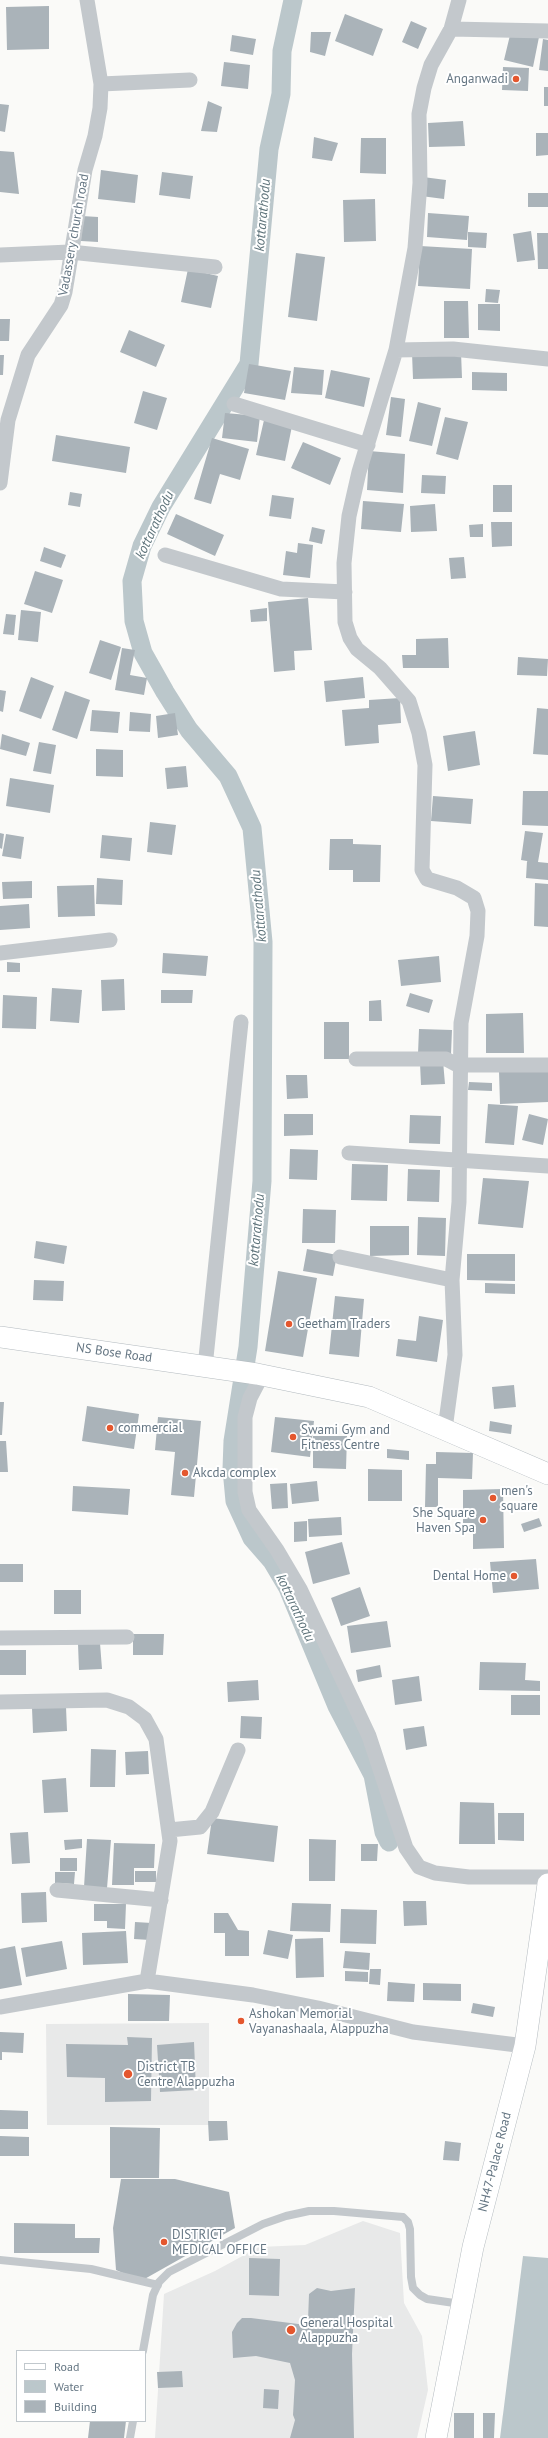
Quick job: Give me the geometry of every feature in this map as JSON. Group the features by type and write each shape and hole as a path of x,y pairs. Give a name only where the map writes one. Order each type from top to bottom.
{"main road":[{"name":"NS Bose Road","path":"0,1337 205,1366 260,1375 369,1397 548,1474"},
{"name":"NH47-Palace Road","path":"436,2438 461,2304 525,2046 548,1884"}],"street":[{"name":"Vadassery church road","path":"0,483 8,420 28,355 61,305 85,170 95,136 100,108 101,84 87,0"},
{"path":"445,1429 455,1355 452,1280 459,1202 458,1161 462,1066 461,1023 477,936 478,911 474,898 457,888 427,879 422,870 425,765 419,733 409,701 380,668 357,649 350,638 345,622 344,563 349,516 396,350 415,248 420,183 419,114 431,65 451,30 459,0"},
{"path":"451,30 548,31"},
{"path":"101,84 190,80"},
{"path":"0,255 70,252 215,267"},
{"path":"396,350 453,349 548,359"},
{"path":"234,404 368,445"},
{"path":"165,555 281,589 345,592"},
{"path":"0,953 110,940"},
{"path":"205,1366 241,1022"},
{"path":"356,1059 446,1058 462,1066 548,1065"},
{"path":"349,1153 548,1166"},
{"path":"340,1257 452,1280"},
{"path":"260,1375 250,1398 245,1417 245,1492 249,1510 277,1550 300,1589 369,1736 406,1848 419,1867 435,1873 469,1877 548,1877"},
{"path":"0,1638 127,1636"},
{"path":"0,1702 107,1700 129,1707 145,1719 156,1739 170,1841 147,1981"},
{"path":"169,1830 200,1827 212,1812 238,1750"},
{"path":"57,1890 161,1900"},
{"path":"0,2007 147,1981 253,1995 318,2008 413,2032 525,2046"}],"lane":[{"path":"143,2350 150,2307 158,2285 169,2272 263,2224 301,2213 334,2211 403,2217 408,2222 410,2229 411,2277 414,2288 420,2295 427,2299 461,2304"},
{"path":"0,2260 91,2269 158,2285"},
{"path":"130,2438 132,2422"}],"shaded area":[{"name":"District TB Centre Alappuzha","path":"209,2023 209,2125 47,2125 46,2024"},
{"name":"General Hospital Alappuzha","path":"363,2221 400,2233 404,2303 422,2336 428,2390 417,2438 155,2438 164,2294 215,2271 259,2247 305,2245"}],"water":[{"path":"523,2256 548,2258 548,2438 500,2438"}],"building":[{"path":"49,6 49,49 7,50 6,7"},
{"path":"345,14 383,29 373,56 335,41"},
{"path":"411,21 427,28 418,49 402,42"},
{"path":"511,31 539,37 533,67 504,60"},
{"path":"311,32 331,32 325,56 310,52"},
{"path":"232,35 256,39 253,55 230,51"},
{"path":"543,39 548,40 548,71 539,70"},
{"path":"224,62 250,65 248,89 221,86"},
{"name":"Anganwadi","path":"503,67 529,68 528,91 502,90"},
{"path":"544,87 548,87 548,106 544,106"},
{"path":"208,101 222,107 217,132 201,131"},
{"path":"0,104 9,105 5,132 0,131"},
{"path":"463,121 465,146 429,147 428,123"},
{"path":"536,133 548,133 548,155 536,156"},
{"path":"314,137 338,143 332,161 312,158"},
{"path":"361,138 386,138 386,174 360,173"},
{"path":"0,151 14,152 19,194 0,192"},
{"path":"101,170 138,175 135,203 98,199"},
{"path":"162,172 193,176 190,199 159,195"},
{"path":"423,177 446,180 444,199 421,196"},
{"path":"528,193 548,193 548,207 528,207"},
{"path":"375,199 376,241 344,242 343,200"},
{"path":"428,213 469,216 467,240 427,237"},
{"path":"82,216 98,217 98,242 81,241"},
{"path":"531,231 535,260 517,262 513,234"},
{"path":"468,232 487,233 486,248 468,247"},
{"path":"537,233 548,233 548,269 538,269"},
{"path":"420,246 472,249 470,289 418,286"},
{"path":"296,253 325,257 317,321 288,317"},
{"path":"188,269 218,276 211,308 181,302"},
{"path":"486,289 500,290 498,303 485,302"},
{"path":"444,301 468,301 469,338 444,338"},
{"path":"478,304 500,304 500,331 478,330"},
{"path":"0,319 10,319 9,341 0,341"},
{"path":"129,330 165,345 156,367 120,352"},
{"path":"461,352 462,378 413,379 412,353"},
{"path":"0,355 4,355 3,375 0,375"},
{"path":"249,364 291,371 285,400 244,393"},
{"path":"294,367 324,370 322,395 291,393"},
{"path":"331,370 370,378 364,407 325,398"},
{"path":"472,372 507,373 507,391 472,390"},
{"path":"143,391 167,398 157,430 134,423"},
{"path":"391,397 405,399 401,437 386,435"},
{"path":"418,402 441,408 432,446 409,441"},
{"path":"225,413 260,416 257,442 222,438"},
{"path":"445,417 468,422 458,460 436,454"},
{"path":"264,420 292,426 285,461 256,455"},
{"path":"56,435 130,447 126,473 52,461"},
{"path":"212,438 249,449 240,480 220,474 211,504 194,499"},
{"path":"303,442 341,458 330,485 291,468"},
{"path":"369,451 405,454 403,493 367,490"},
{"path":"422,475 446,476 445,494 421,493"},
{"path":"493,485 512,485 512,512 493,512"},
{"path":"70,492 82,494 80,507 68,505"},
{"path":"272,495 294,498 291,519 269,516"},
{"path":"363,501 404,504 401,532 361,529"},
{"path":"435,504 437,531 411,532 410,506"},
{"path":"176,514 224,535 215,556 167,534"},
{"path":"491,522 512,522 512,546 492,547"},
{"path":"483,524 483,537 470,537 469,525"},
{"path":"312,527 325,530 322,544 309,541"},
{"path":"298,543 313,545 310,578 283,575 286,551 297,553"},
{"path":"44,547 66,555 61,568 40,561"},
{"path":"464,557 466,578 451,579 449,558"},
{"path":"35,571 63,580 52,613 24,604"},
{"path":"308,598 312,650 294,651 295,670 274,672 268,602"},
{"path":"267,608 267,621 251,622 250,610"},
{"path":"21,610 41,612 38,642 18,640"},
{"path":"6,614 16,615 14,635 3,634"},
{"path":"448,638 449,668 403,668 402,655 416,655 416,639"},
{"path":"100,640 121,647 111,680 89,673"},
{"path":"122,648 135,650 130,675 147,678 144,695 115,690"},
{"path":"518,657 548,659 547,676 517,675"},
{"path":"31,677 54,686 41,719 19,711"},
{"path":"363,677 365,698 326,702 324,681"},
{"path":"0,690 6,691 3,712 0,711"},
{"path":"65,691 90,700 77,739 52,730"},
{"path":"400,698 401,723 378,725 379,743 345,746 342,710 369,708 369,700"},
{"path":"537,708 548,709 548,755 533,754"},
{"path":"92,710 120,712 118,733 90,731"},
{"path":"130,712 151,714 150,732 129,731"},
{"path":"175,713 178,735 158,738 156,716"},
{"path":"475,731 480,765 448,771 443,736"},
{"path":"2,734 30,743 26,756 0,749"},
{"path":"39,742 56,745 51,774 33,771"},
{"path":"96,749 123,750 123,777 96,776"},
{"path":"186,766 188,787 167,789 165,768"},
{"path":"10,778 54,785 50,813 6,806"},
{"path":"523,791 548,791 548,826 522,825"},
{"path":"433,796 473,799 471,824 431,821"},
{"path":"150,822 176,825 172,855 147,852"},
{"path":"525,831 543,833 538,862 548,863 548,880 526,878 527,861 521,860"},
{"path":"0,833 4,834 2,849 0,848"},
{"path":"6,834 24,837 21,859 2,856"},
{"path":"102,835 132,838 130,861 100,858"},
{"path":"330,839 353,839 353,844 381,845 380,882 353,882 353,870 329,870"},
{"path":"97,878 123,880 122,905 96,904"},
{"path":"32,881 32,898 3,899 2,882"},
{"path":"535,883 548,884 548,927 534,926"},
{"path":"94,885 95,916 58,917 57,886"},
{"path":"29,904 30,928 0,930 0,906"},
{"path":"163,953 208,956 206,976 162,973"},
{"path":"439,956 441,982 401,986 398,960"},
{"path":"7,962 20,963 20,972 7,972"},
{"path":"124,979 125,1010 102,1011 101,980"},
{"path":"52,988 82,990 79,1023 50,1021"},
{"path":"161,990 193,990 192,1003 161,1003"},
{"path":"410,993 433,1000 429,1013 406,1006"},
{"path":"3,995 37,997 36,1029 2,1028"},
{"path":"381,1000 382,1021 369,1021 369,1001"},
{"path":"523,1013 524,1053 486,1053 486,1014"},
{"path":"324,1022 349,1022 349,1059 324,1059"},
{"path":"419,1029 452,1030 451,1054 418,1054"},
{"path":"443,1061 445,1084 421,1085 420,1063"},
{"path":"548,1069 548,1102 500,1104 499,1071"},
{"path":"286,1075 307,1075 308,1098 287,1099"},
{"path":"469,1082 492,1083 492,1091 468,1090"},
{"path":"488,1104 518,1106 514,1145 485,1143"},
{"path":"284,1114 313,1114 313,1135 284,1136"},
{"path":"529,1114 548,1119 543,1145 522,1140"},
{"path":"410,1115 441,1116 440,1144 409,1143"},
{"path":"290,1149 318,1150 317,1180 289,1179"},
{"path":"352,1164 388,1165 387,1201 351,1200"},
{"path":"408,1169 440,1170 439,1202 407,1201"},
{"path":"483,1178 529,1181 523,1228 478,1224"},
{"path":"303,1209 336,1210 335,1243 302,1243"},
{"path":"418,1217 446,1218 445,1256 417,1255"},
{"path":"370,1226 409,1226 409,1255 370,1256"},
{"path":"36,1241 67,1246 64,1264 34,1258"},
{"path":"307,1249 337,1255 333,1276 303,1271"},
{"path":"467,1254 515,1254 515,1281 467,1280"},
{"name":"Geetham Traders","path":"278,1271 317,1278 303,1357 265,1351"},
{"path":"34,1280 64,1281 63,1301 33,1300"},
{"path":"485,1283 515,1284 515,1294 485,1293"},
{"path":"335,1296 364,1299 359,1357 329,1354"},
{"path":"419,1316 443,1320 437,1362 396,1356 398,1339 416,1341"},
{"path":"514,1385 516,1407 494,1409 492,1387"},
{"path":"0,1402 4,1402 2,1435 0,1435"},
{"name":"commercial","path":"87,1406 139,1414 134,1449 82,1441"},
{"name":"Akcda complex","path":"158,1417 201,1421 194,1497 171,1495 175,1452 155,1450"},
{"name":"Swami Gym and Fitness Centre","path":"275,1417 314,1421 310,1457 271,1452"},
{"path":"490,1421 512,1425 511,1434 489,1431"},
{"path":"313,1436 347,1436 346,1469 313,1468"},
{"path":"0,1441 6,1441 8,1472 0,1472"},
{"path":"387,1449 409,1451 409,1460 387,1458"},
{"path":"436,1452 473,1453 472,1479 438,1478 438,1507 425,1507 426,1464 436,1464"},
{"path":"368,1469 402,1470 402,1501 368,1501"},
{"path":"317,1481 319,1501 292,1504 290,1484"},
{"path":"287,1483 288,1508 272,1509 270,1484"},
{"path":"73,1486 130,1489 128,1515 72,1511"},
{"name":"She Square Haven Spa","path":"503,1489 504,1548 473,1549 473,1523 463,1523 463,1490"},
{"path":"341,1517 342,1535 309,1537 308,1519"},
{"path":"539,1518 542,1526 524,1532 521,1524"},
{"path":"307,1521 307,1541 294,1542 294,1522"},
{"path":"342,1542 350,1574 313,1584 305,1552"},
{"name":"Dental Home","path":"536,1559 539,1589 493,1593 490,1562"},
{"path":"0,1564 23,1564 23,1582 0,1582"},
{"path":"360,1587 370,1616 341,1626 331,1598"},
{"path":"54,1590 81,1590 81,1614 54,1614"},
{"path":"387,1621 391,1647 351,1653 347,1626"},
{"path":"133,1634 164,1634 163,1655 133,1655"},
{"path":"100,1643 102,1669 79,1670 78,1644"},
{"path":"0,1650 26,1650 26,1675 0,1675"},
{"path":"480,1662 526,1663 525,1680 540,1681 540,1691 479,1690"},
{"path":"380,1665 382,1677 358,1682 356,1670"},
{"path":"419,1676 422,1701 395,1705 392,1680"},
{"path":"258,1680 259,1700 228,1702 227,1682"},
{"path":"511,1695 540,1695 540,1715 511,1715"},
{"path":"66,1707 67,1731 33,1733 32,1708"},
{"path":"241,1716 262,1717 261,1739 240,1738"},
{"path":"424,1726 427,1746 406,1750 403,1729"},
{"path":"91,1749 116,1750 115,1787 90,1787"},
{"path":"148,1751 149,1774 126,1775 125,1752"},
{"path":"66,1778 68,1812 44,1813 42,1780"},
{"path":"460,1802 494,1803 495,1844 459,1844"},
{"path":"498,1813 524,1813 524,1841 498,1840"},
{"path":"212,1818 278,1826 274,1862 207,1854"},
{"path":"28,1832 30,1863 12,1864 10,1833"},
{"path":"82,1839 82,1848 65,1850 64,1840"},
{"path":"87,1839 111,1840 107,1888 84,1887"},
{"path":"309,1839 336,1840 335,1881 309,1881"},
{"path":"114,1843 155,1844 154,1868 134,1868 134,1885 112,1885"},
{"path":"361,1844 378,1844 377,1861 361,1861"},
{"path":"60,1858 77,1858 77,1871 60,1871"},
{"path":"135,1871 156,1871 156,1882 135,1882"},
{"path":"55,1872 75,1872 74,1884 55,1883"},
{"path":"46,1892 47,1922 22,1923 21,1893"},
{"path":"403,1901 426,1901 427,1925 404,1926"},
{"path":"292,1903 331,1904 330,1932 290,1931"},
{"path":"94,1904 126,1904 125,1929 107,1928 107,1921 94,1921"},
{"path":"341,1909 377,1910 376,1944 340,1943"},
{"path":"214,1913 228,1913 238,1930 249,1931 249,1956 225,1956 225,1933 214,1933"},
{"path":"135,1922 152,1923 150,1940 134,1939"},
{"path":"268,1930 293,1935 288,1959 263,1954"},
{"path":"126,1931 128,1963 83,1965 82,1933"},
{"path":"323,1938 324,1977 296,1978 295,1939"},
{"path":"62,1941 67,1969 26,1977 21,1948"},
{"path":"15,1946 22,1985 0,1989 0,1949"},
{"path":"345,1951 370,1953 369,1970 343,1968"},
{"path":"370,1969 381,1969 380,1985 369,1984"},
{"path":"345,1971 368,1972 368,1982 345,1981"},
{"path":"388,1982 415,1984 414,2002 387,2001"},
{"path":"423,1983 461,1984 461,2001 423,2000"},
{"path":"128,1994 170,1995 169,2021 128,2021"},
{"path":"473,2003 495,2007 493,2017 471,2013"},
{"path":"0,2032 24,2033 23,2053 2,2052 2,2060 0,2060"},
{"name":"District TB Centre Alappuzha","path":"127,2037 152,2038 151,2101 105,2102 105,2078 67,2077 66,2044 128,2045"},
{"path":"194,2042 196,2090 160,2092 157,2045"},
{"path":"0,2110 28,2111 28,2129 0,2129"},
{"path":"208,2121 227,2121 228,2140 209,2141"},
{"path":"110,2127 160,2128 159,2178 110,2178"},
{"path":"0,2136 29,2137 29,2156 0,2156"},
{"path":"445,2141 461,2143 459,2161 443,2160"},
{"name":"DISTRICT MEDICAL OFFICE","path":"121,2179 175,2179 229,2192 235,2228 141,2281 116,2270 113,2228"},
{"path":"14,2223 75,2224 75,2238 100,2238 99,2253 14,2253"},
{"path":"249,2258 280,2259 279,2296 249,2295"},
{"name":"General Hospital Alappuzha","path":"317,2288 331,2291 355,2288 352,2354 354,2438 290,2438 295,2420 293,2415 295,2380 290,2363 256,2356 233,2358 232,2332 242,2318 306,2325 308,2321 309,2294"},
{"path":"182,2371 183,2387 158,2388 157,2372"},
{"path":"264,2389 279,2390 278,2409 263,2408"},
{"path":"454,2413 474,2413 474,2438 454,2438"},
{"path":"483,2413 495,2413 494,2438 483,2438"},
{"path":"90,2422 126,2422 124,2438 88,2438"}],"waterway":[{"name":"kottarathodu","path":"293,0 282,51 281,94 269,149 249,364 161,507 142,546 132,581 134,621 143,653 165,692 189,730 228,776 252,828 263,942 262,1181 248,1347 233,1441 232,1469 235,1501 252,1538 272,1561 288,1588 337,1706 373,1775 384,1832 389,1842"}],"place":[{"name":"Anganwadi","path":"516,79"},
{"name":"Geetham Traders","path":"289,1324"},
{"name":"commercial","path":"110,1428"},
{"name":"Swami Gym and Fitness Centre","path":"293,1437"},
{"name":"Akcda complex","path":"185,1473"},
{"name":"men's square","path":"493,1498"},
{"name":"She Square Haven Spa","path":"483,1520"},
{"name":"Dental Home","path":"514,1576"},
{"name":"Ashokan Memorial Vayanashaala, Alappuzha","path":"241,2021"},
{"name":"District TB Centre Alappuzha","path":"128,2074"},
{"name":"DISTRICT MEDICAL OFFICE","path":"164,2242"},
{"name":"General Hospital Alappuzha","path":"291,2330"}]}
